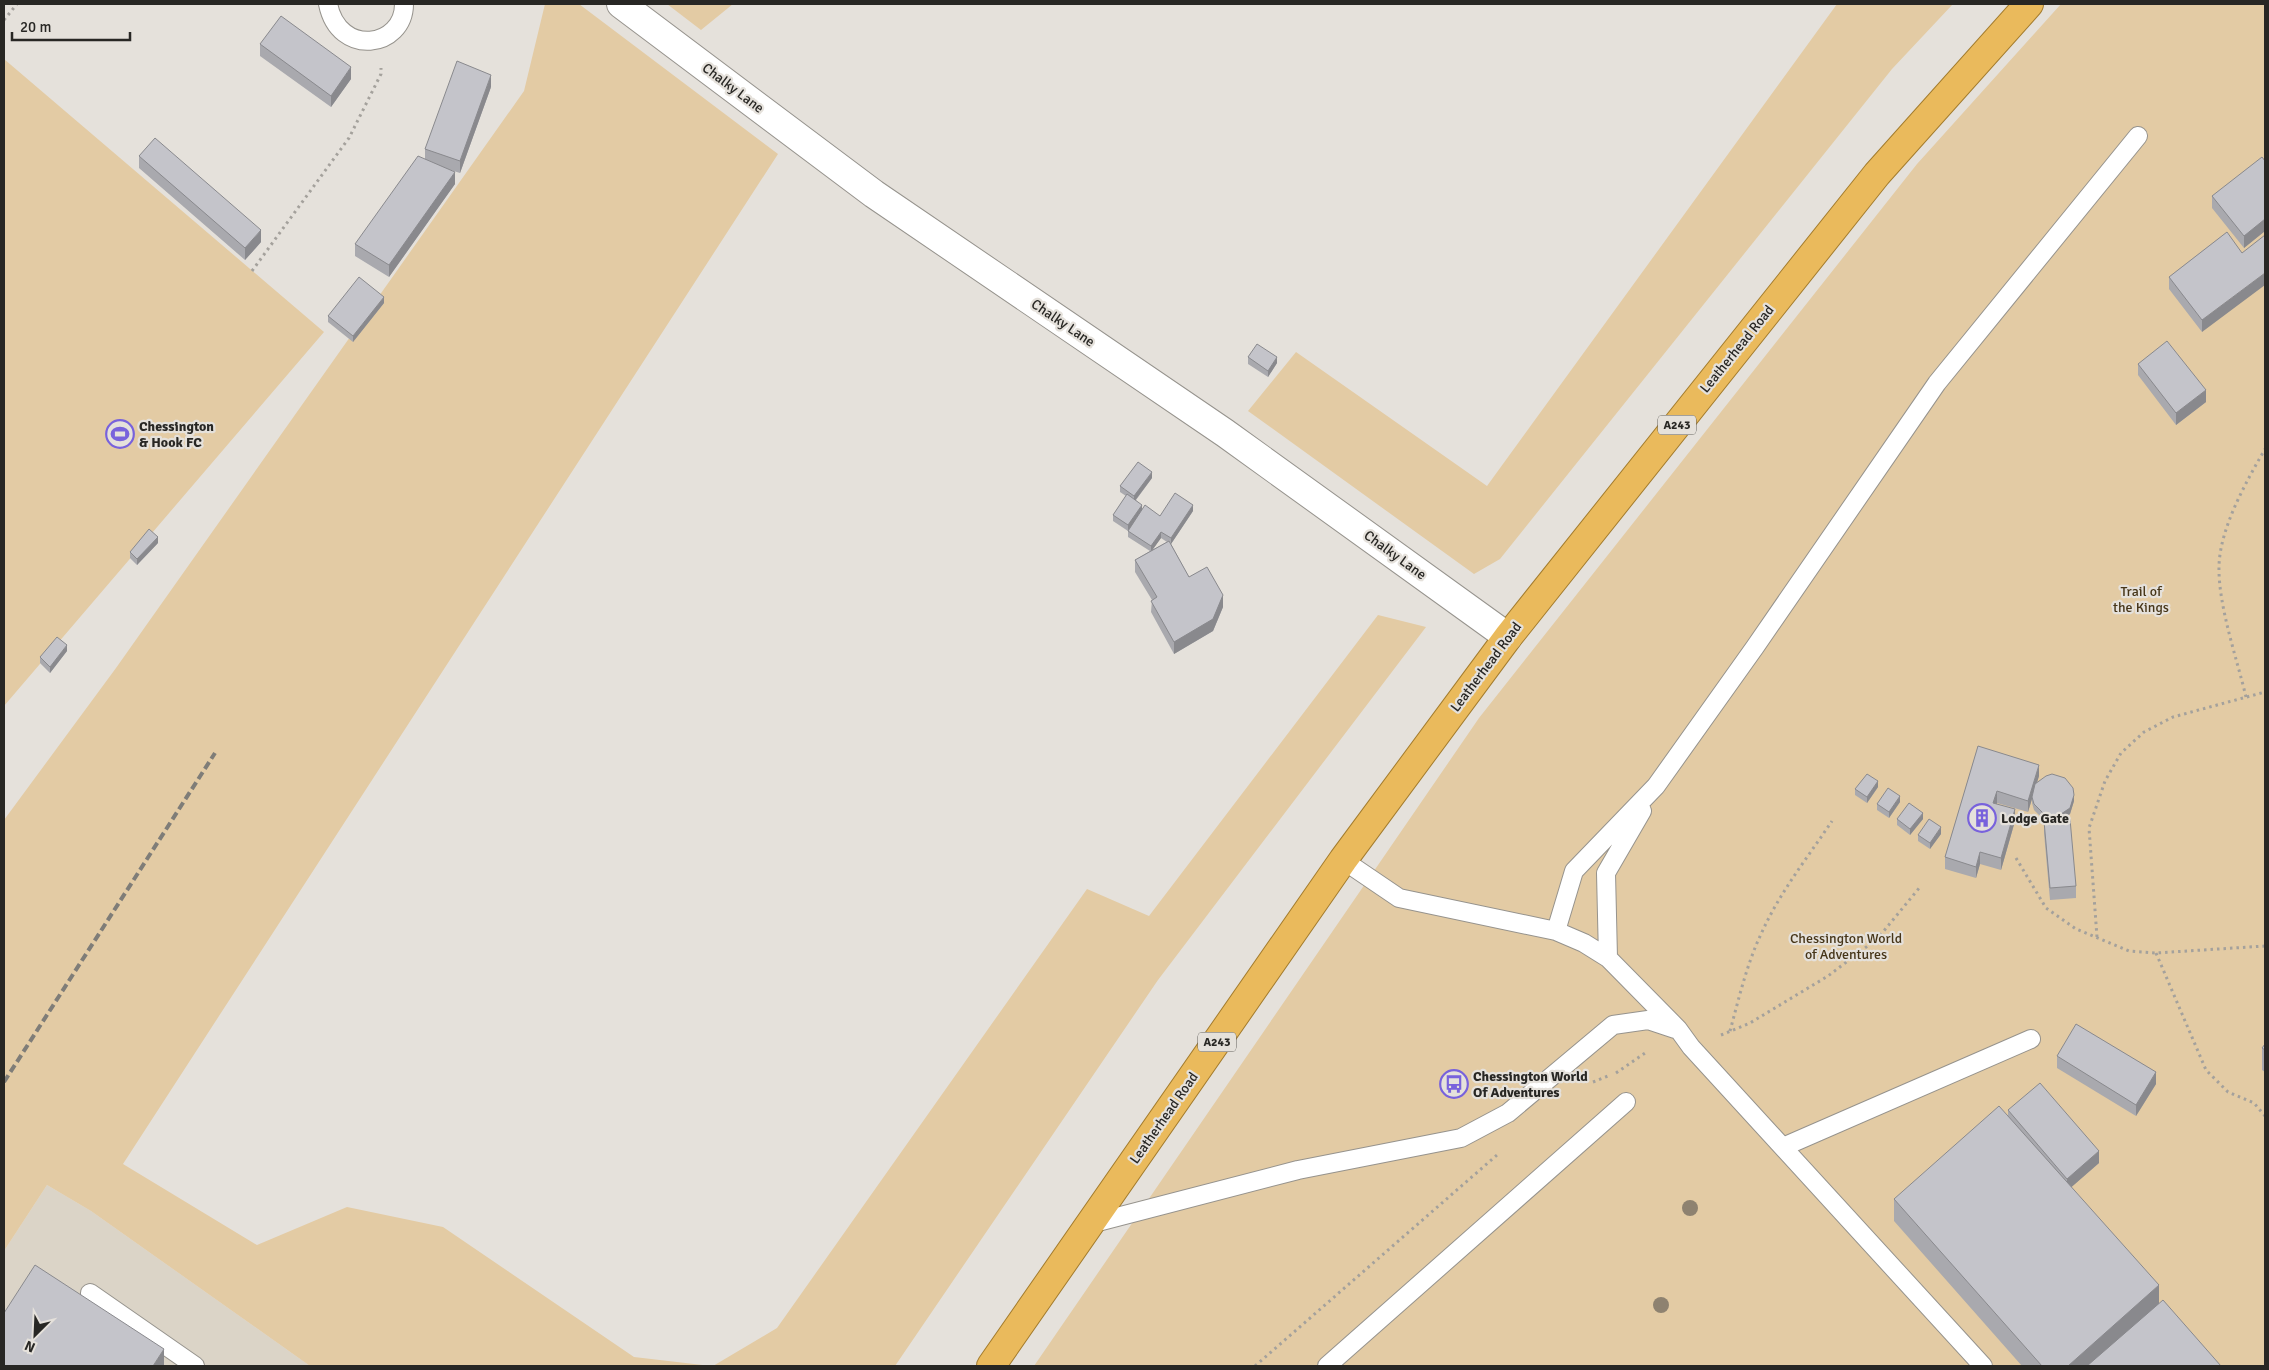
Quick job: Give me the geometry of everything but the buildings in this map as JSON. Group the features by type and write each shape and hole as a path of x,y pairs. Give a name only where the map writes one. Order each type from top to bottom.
{"highway":[{"name":"Leatherhead Road","path":"991,1366 1343,860 1508,637 1877,174 2028,4"}],"street":[{"name":"Chalky Lane","path":"621,4 874,194 1225,433 1508,637"}],"lane":[{"path":"328,4 336,26 345,35 357,40 370,41 383,37 394,30 401,19 404,4"},
{"path":"1608,958 1606,873 1656,786 1755,647 1937,383 2138,136"},
{"path":"1556,931 1574,871 1656,786"},
{"path":"1343,860 1399,898 1556,931 1584,943 1608,958 1678,1030 1983,1366"},
{"path":"1090,1224 1298,1170 1461,1138 1508,1113 1614,1025 1648,1020 1678,1030"},
{"path":"1783,1147 2031,1039"},
{"path":"1327,1366 1626,1102"},
{"path":"90,1293 151,1333 195,1366"}],"path":[{"path":"4,20 17,4"},
{"path":"252,271 349,138 381,74 383,37"},
{"path":"2246,697 2223,601 2219,566 2225,530 2265,449"},
{"path":"2097,937 2089,828 2104,781 2121,753 2144,732 2173,717 2265,692"},
{"path":"1729,1032 1744,980 1762,931 1788,885 1832,821"},
{"path":"2016,858 2046,908 2076,929 2129,951 2156,954 2265,946"},
{"path":"2156,954 2206,1070 2228,1092 2254,1103 2265,1116"}],"shaded area":[{"path":"47,1185 91,1211 310,1366 4,1366 4,1251"}],"green space":[{"path":"545,4 579,4 778,154 123,1164 257,1245 347,1207 443,1227 634,1357 711,1366 310,1366 91,1211 47,1185 4,1251 4,820 116,668 524,91"},
{"path":"667,4 733,4 701,30"},
{"path":"1837,4 1953,4 1892,69 1500,559 1474,574 1248,411 1296,352 1487,486"},
{"name":"Chessington World of Adventures","path":"2061,4 2265,4 2265,1366 1034,1366 1479,718 1917,164"},
{"name":"Chessington & Hook FC","path":"4,59 324,332 4,706"},
{"path":"1378,615 1426,627 1158,980 895,1366 713,1366 777,1328 1087,889 1149,916"}],"railway":[{"path":"4,1082 215,753"}],"place":[{"name":"Chessington & Hook FC","path":"120,434"},
{"name":"Lodge Gate","path":"1982,818"},
{"name":"Chessington World Of Adventures","path":"1454,1084"}],"park label":[{"name":"Trail of the Kings","path":"2141,600"}]}
